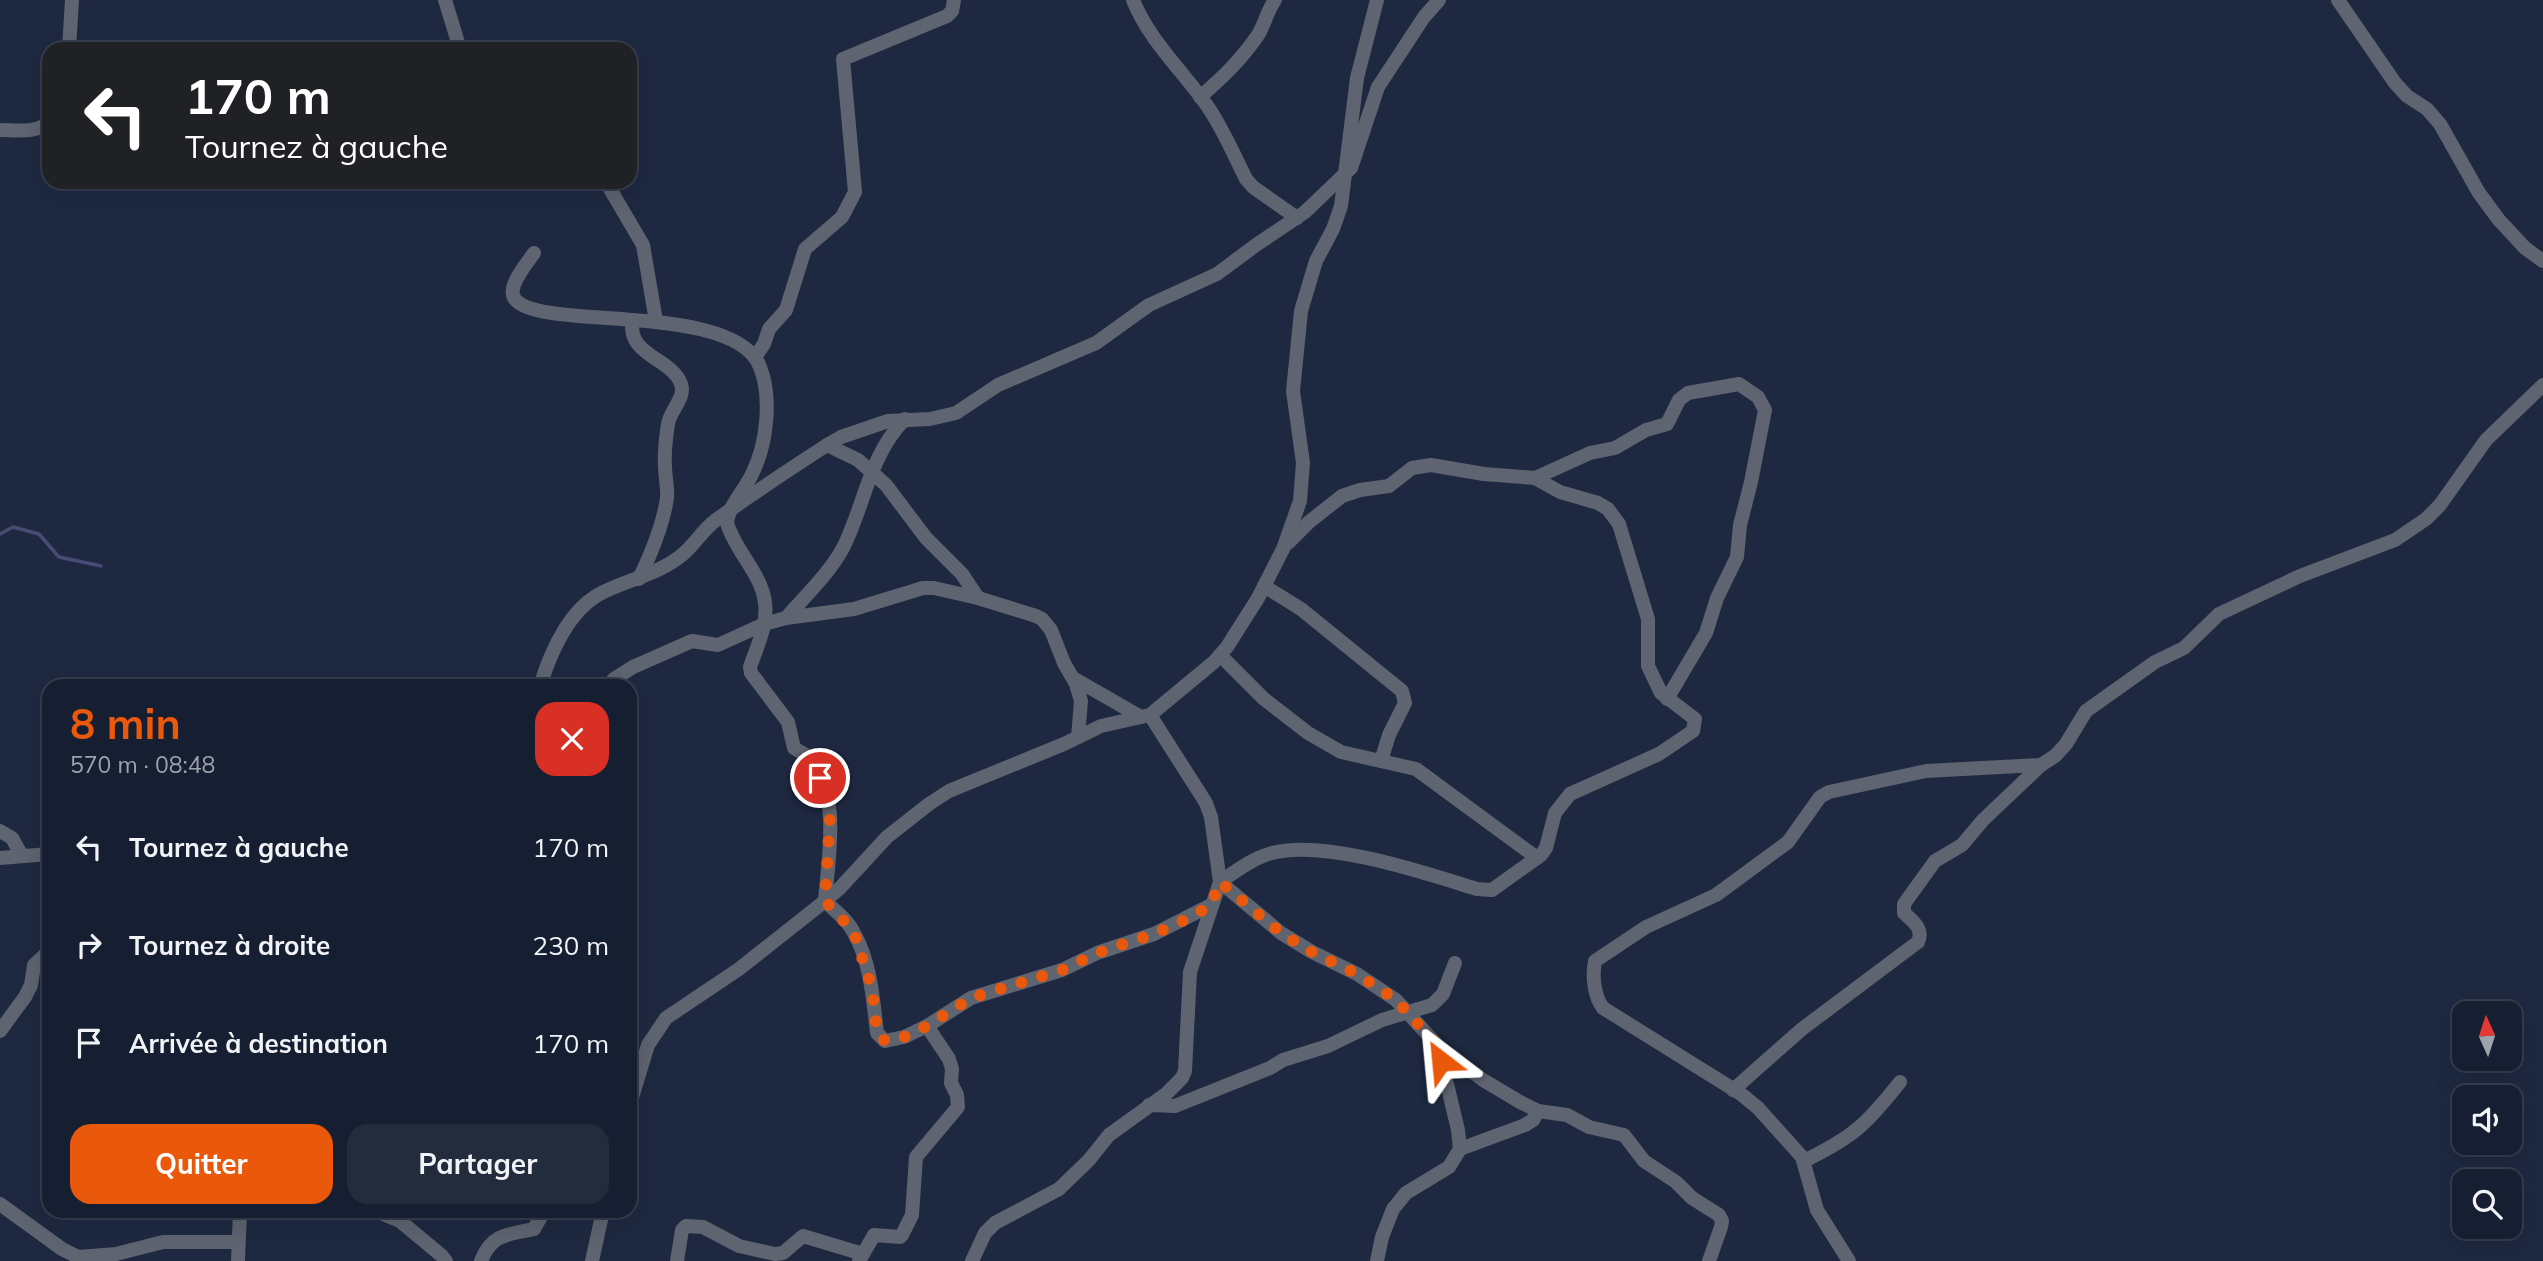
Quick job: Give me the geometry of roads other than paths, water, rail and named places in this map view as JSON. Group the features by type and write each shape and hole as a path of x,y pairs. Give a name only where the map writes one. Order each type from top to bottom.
{"street":[{"path":"69,42 72,0"},
{"path":"445,0 458,42"},
{"path":"755,357 764,344 769,329 786,310 806,249 842,217 855,192 843,59 947,16 954,0"},
{"path":"1133,0 1143,22 1169,60 1209,109 1252,187 1297,218"},
{"path":"1200,97 1242,57 1260,32 1267,12 1275,0"},
{"path":"637,1081 648,1045 666,1018 739,969 825,901 887,837 939,797 1101,726 1145,716 1220,655 1264,586 1283,549 1302,493 1302,451 1293,391 1301,310 1316,261 1337,217 1346,174 1357,78 1377,0"},
{"path":"543,679 570,621 581,608 597,596 664,568 685,553 708,528 730,511 827,445 841,437 880,424 905,419 943,418 956,413 998,386 1096,343 1149,305 1217,274 1297,218 1346,174 1355,161 1378,87 1424,17 1439,0"},
{"path":"2338,0 2395,83 2407,96 2427,109 2440,124 2479,193 2499,220 2525,248 2543,261"},
{"path":"0,130 42,127"},
{"path":"610,189 643,245 656,321"},
{"path":"534,253 514,285 513,294 517,302 540,311 656,321 698,328 744,346 760,366 766,400 763,435 754,471 730,511 727,523 765,603 764,624 750,667 751,673 786,719 794,748 808,757 820,778 830,817 825,901 854,932 872,989 877,1033 880,1038 892,1041 927,1026 971,998 1062,970 1097,953 1154,934 1211,905"},
{"path":"633,320 631,328 634,338 643,351 671,370 682,388 681,397 668,421 665,510 650,556 639,579"},
{"path":"1535,478 1590,453 1615,448 1646,430 1668,424 1679,400 1688,393 1736,383 1763,403 1765,410 1740,525 1737,557 1717,598 1706,634 1667,699"},
{"path":"1732,1090 1802,1029 1918,942 1920,932 1904,913 1904,904 1935,861 1962,845 1983,820 2041,765 2055,756 2066,744 2086,711 2155,662 2185,648 2219,614 2300,576 2395,540 2426,519 2440,505 2486,440 2543,385"},
{"path":"786,618 839,553 885,442 905,419"},
{"path":"827,445 858,460 886,485 926,538 962,574 978,598"},
{"path":"1220,882 1269,853 1313,850 1388,863 1477,889 1492,890 1537,858 1546,848 1555,813 1570,794 1659,754 1693,731 1695,719 1667,699 1656,685 1648,666 1648,619 1619,524 1608,509 1598,503 1560,492 1535,478 1484,474 1431,465 1412,468 1389,486 1352,491 1342,496 1283,549"},
{"path":"1264,586 1301,609 1402,691 1405,703 1389,735 1381,761"},
{"path":"614,679 692,640 718,645 764,624 786,618 854,609 923,588 934,588 978,598 1042,619 1051,630 1081,701 1078,737"},
{"path":"1220,655 1264,699 1308,733 1341,752 1416,769 1537,858"},
{"path":"972,1261 985,1233 995,1223 1059,1189 1089,1160 1109,1135 1166,1094 1182,1078 1185,1071 1190,972 1220,882 1211,817 1206,803 1145,716 1073,678"},
{"path":"1849,1261 1817,1210 1804,1161 1758,1108 1603,1008 1598,1000 1593,970 1595,961 1646,927 1716,895 1783,847 1820,797 1829,792 1926,771 2041,765"},
{"path":"0,831 12,838 22,856"},
{"path":"0,858 42,855"},
{"path":"1220,882 1281,933 1373,984 1396,1000 1438,1046 1492,1085 1538,1111 1561,1113 1589,1127 1624,1135 1644,1161 1719,1215 1721,1227 1709,1261"},
{"path":"0,1031 25,997 34,965 42,958"},
{"path":"1149,1105 1175,1106 1270,1068 1283,1060 1328,1046 1382,1020 1429,1006 1440,998 1455,963"},
{"path":"677,1261 682,1230 686,1226 703,1227 738,1247 775,1254 783,1253 803,1236 861,1258 874,1235 900,1237 912,1215 916,1157 958,1107 957,1095 951,1083 952,1069 949,1059 927,1026"},
{"path":"1377,1261 1382,1237 1393,1209 1406,1193 1449,1167 1460,1149 1438,1046"},
{"path":"1804,1161 1854,1134 1872,1117 1900,1082"},
{"path":"1460,1149 1525,1125 1533,1120 1538,1111"},
{"path":"0,1204 62,1249 78,1257 116,1254 163,1242 238,1242"},
{"path":"238,1261 240,1218"},
{"path":"393,1218 400,1221 446,1261"},
{"path":"481,1261 486,1247 498,1237 534,1228 540,1218"},
{"path":"592,1261 601,1218"}],"waterway":[{"path":"0,534 13,527 39,534 59,557 101,566"}]}
